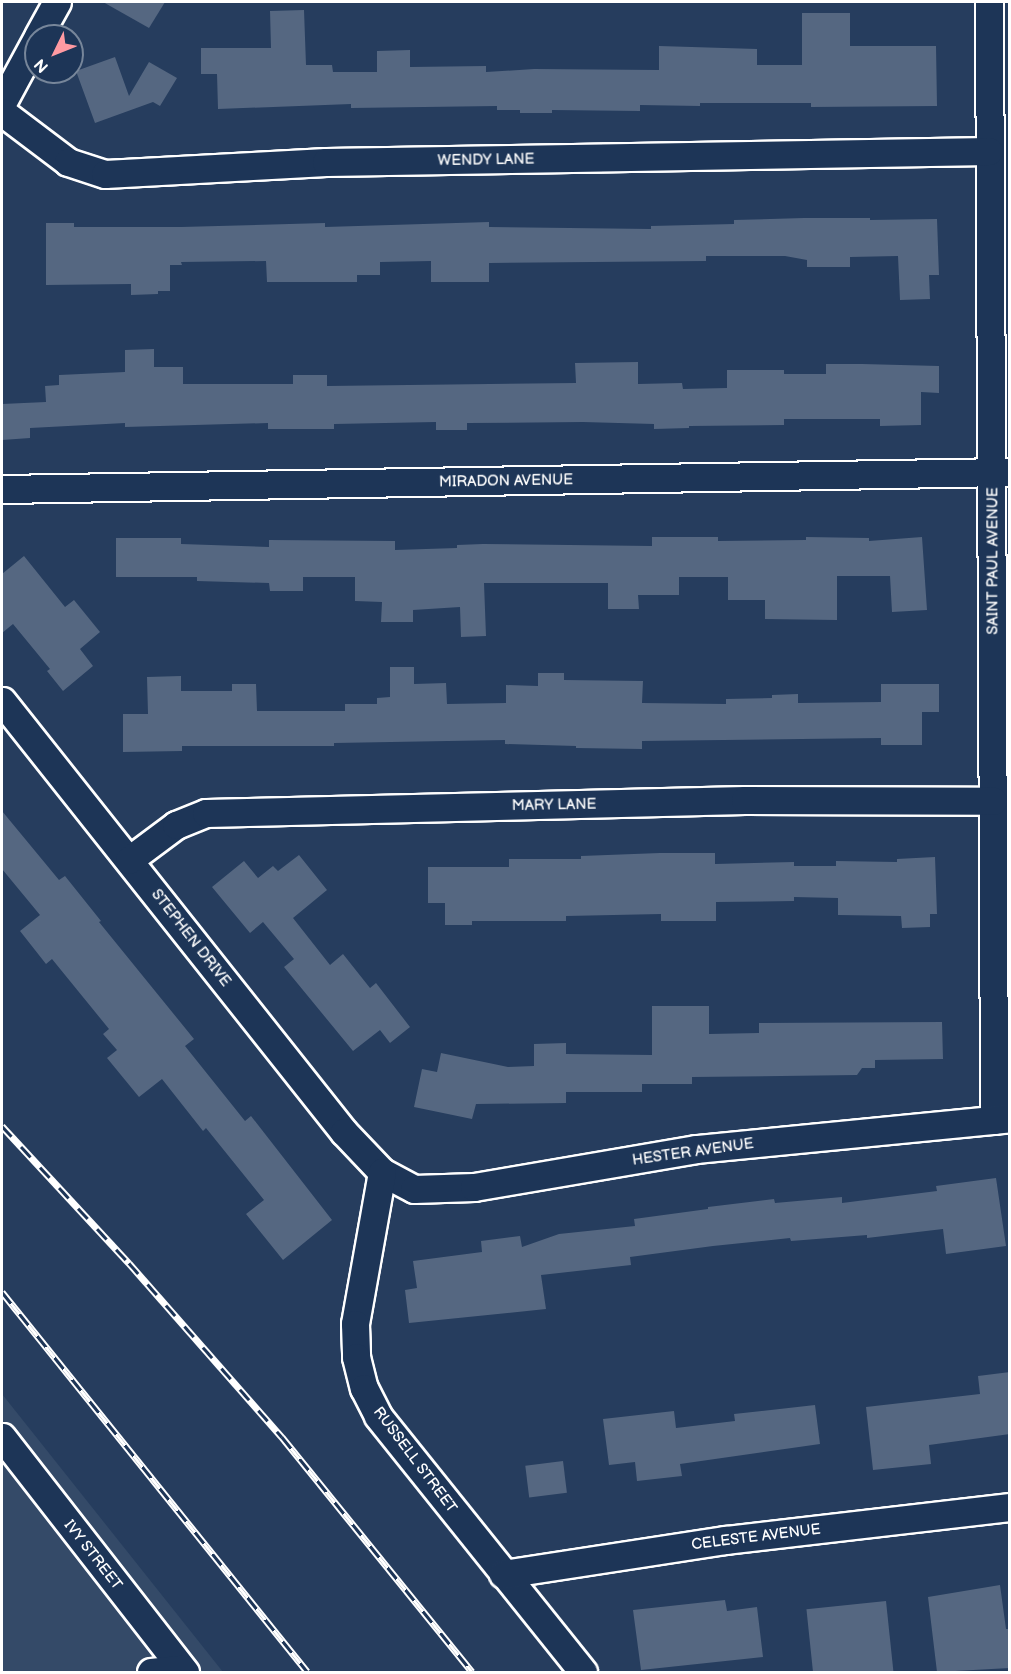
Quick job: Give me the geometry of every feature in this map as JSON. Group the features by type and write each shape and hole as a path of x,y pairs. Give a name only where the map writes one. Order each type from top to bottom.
{"street":[{"path":"45,24 57,2"},
{"name":"SAINT PAUL AVENUE","path":"988,2 989,151 1001,472 993,801 1002,1119"},
{"path":"2,102 24,62"},
{"name":"WENDY LANE","path":"2,112 68,162 105,174 326,162 989,151"},
{"name":"MIRADON AVENUE","path":"2,489 1001,472"},
{"name":"STEPHEN DRIVE","path":"2,701 344,1132 382,1172"},
{"name":"MARY LANE","path":"129,860 176,825 206,813 745,800 993,801"},
{"name":"HESTER AVENUE","path":"382,1172 414,1189 474,1187 696,1149 1002,1119"},
{"name":"RUSSELL STREET","path":"382,1172 355,1324 356,1357 364,1388 378,1416 583,1672"},
{"name":"IVY STREET","path":"2,1437 184,1671"},
{"name":"CELESTE AVENUE","path":"503,1574 725,1540 1010,1507"},
{"path":"151,1672 184,1671"}],"shaded area":[{"path":"2,1394 223,1672 2,1672"}],"building":[{"path":"103,2 165,2 149,28"},
{"path":"304,10 306,65 332,65 333,72 377,72 377,51 410,50 410,67 486,66 486,72 534,69 659,70 659,46 757,49 757,65 802,65 802,13 850,13 850,46 936,46 937,106 811,107 811,103 700,103 700,106 640,105 640,111 552,110 552,113 520,113 520,110 497,110 497,106 351,108 351,104 218,109 217,74 201,74 201,48 271,48 270,11"},
{"path":"115,57 129,96 149,62 177,78 160,106 153,102 95,123 81,84 84,84 84,68"},
{"path":"937,219 939,275 929,275 930,299 900,300 898,256 850,257 850,267 807,267 807,260 785,256 706,256 706,261 489,263 489,282 431,282 431,261 380,262 380,275 357,275 357,282 267,282 266,261 181,262 182,265 170,265 170,291 158,291 158,294 131,295 131,284 46,285 46,223 74,223 74,227 181,227 325,223 325,227 489,222 489,227 651,229 651,226 734,224 734,220"},
{"path":"154,349 154,367 183,367 183,384 293,384 293,375 327,375 327,386 576,383 575,363 638,362 638,384 682,383 683,389 727,388 727,370 784,370 784,374 826,374 826,364 862,364 939,366 939,393 921,392 921,425 880,426 880,419 784,419 784,425 689,426 689,428 654,429 654,424 467,423 467,430 436,430 436,422 334,424 334,429 268,429 268,423 125,427 125,423 30,428 30,438 2,440 2,404 46,402 45,386 59,385 59,375 125,372 125,350"},
{"path":"652,537 718,537 718,541 806,540 806,537 869,538 869,541 922,537 927,610 892,612 890,576 837,576 837,620 765,619 765,600 728,600 728,577 679,577 679,595 638,595 639,609 608,609 608,583 484,583 486,636 461,637 460,607 413,610 413,622 381,622 382,602 355,601 355,577 303,577 303,591 270,591 269,583 197,581 197,577 116,577 116,538 181,538 181,544 269,547 269,540 395,541 395,550 457,548 457,545 483,544 652,546"},
{"path":"24,556 65,607 74,600 100,632 80,649 93,666 63,691 47,671 50,669 13,624 2,633 2,574"},
{"path":"390,667 414,667 414,684 446,683 447,704 506,703 506,685 538,686 538,673 564,673 564,680 643,681 642,703 726,704 726,699 772,698 772,695 798,694 798,703 881,702 881,684 939,684 939,712 922,712 922,745 881,745 881,738 642,741 642,749 505,744 505,740 334,743 334,746 182,746 182,751 123,752 123,714 148,714 147,677 181,676 181,691 232,691 232,684 256,684 257,711 345,711 345,704 377,704 377,698 390,697"},
{"path":"2,811 59,880 65,876 101,921 99,922 194,1039 185,1046 245,1121 251,1116 332,1220 283,1260 246,1214 264,1200 206,1128 203,1131 162,1079 139,1097 107,1058 117,1050 103,1034 109,1029 52,959 46,964 20,931 40,915 2,869"},
{"path":"715,853 715,864 794,862 794,866 836,866 836,861 897,862 897,859 935,857 937,914 930,914 930,927 902,928 901,916 838,915 838,898 794,897 794,901 716,902 716,921 661,921 661,914 566,916 566,921 472,921 472,925 445,925 445,903 428,903 428,867 509,867 509,859 581,859 581,856"},
{"path":"299,855 327,890 293,918 330,965 343,954 370,988 376,983 410,1027 390,1043 380,1030 353,1051 284,967 294,959 263,922 250,933 212,887 244,861 258,878 273,866 278,871"},
{"path":"652,1006 709,1006 709,1034 759,1033 759,1023 942,1022 943,1059 875,1060 875,1068 862,1068 857,1075 692,1077 692,1084 642,1084 642,1092 566,1092 566,1103 476,1104 472,1119 414,1107 422,1069 437,1072 441,1053 508,1067 534,1066 534,1044 566,1043 566,1054 652,1055"},
{"path":"996,1178 1006,1246 946,1254 943,1229 867,1238 867,1235 791,1241 790,1238 713,1246 630,1257 631,1265 541,1275 546,1309 409,1323 405,1290 417,1288 413,1261 482,1252 481,1241 520,1236 522,1247 559,1234 635,1226 634,1219 708,1209 708,1207 774,1199 775,1203 842,1197 842,1203 937,1191 936,1186"},
{"path":"1010,1372 1010,1434 929,1445 931,1464 873,1470 866,1407 980,1394 978,1376"},
{"path":"815,1405 820,1444 680,1464 682,1476 637,1481 635,1462 609,1465 603,1419 674,1411 676,1428 735,1421 734,1414"},
{"path":"563,1461 567,1493 529,1497 525,1466"},
{"path":"1000,1585 1006,1629 1010,1629 1010,1668 937,1672 928,1597"},
{"path":"725,1600 727,1611 757,1607 763,1657 641,1670 633,1610"},
{"path":"886,1601 893,1672 813,1672 806,1609"}],"railway":[{"path":"2,1126 129,1263 282,1437 472,1672"},
{"path":"2,1292 307,1672"}]}
